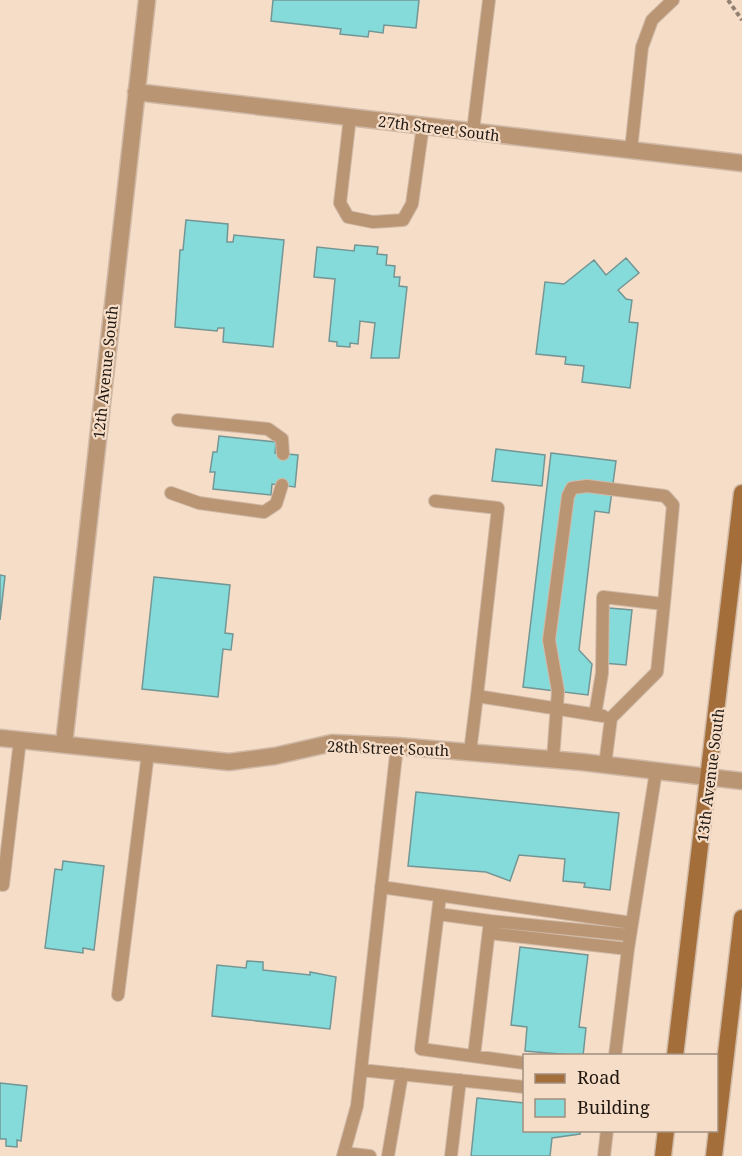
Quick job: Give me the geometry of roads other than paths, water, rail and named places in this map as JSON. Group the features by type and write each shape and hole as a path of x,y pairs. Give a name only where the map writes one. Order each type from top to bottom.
{"main road":[{"name":"13th Avenue South","path":"675,1054 742,493"},
{"path":"718,1122 742,918"},
{"path":"663,1156 666,1132"},
{"path":"714,1156 717,1132"}],"street":[{"name":"12th Avenue South","path":"64,744 147,0"},
{"name":"27th Street South","path":"136,92 742,163"},
{"name":"28th Street South","path":"0,738 229,762 275,756 332,743 397,746 553,759 742,781"}],"lane":[{"path":"473,131 489,0"},
{"path":"631,150 642,47 652,20 673,0"},
{"path":"350,117 340,202 348,217 373,222 403,220 412,204 423,126"},
{"path":"178,420 268,429 282,439 283,454"},
{"path":"171,493 199,503 264,512 276,504 282,485"},
{"path":"553,759 558,692 549,640 568,496 572,488 586,486 665,496 673,505 657,672 611,718 605,765"},
{"path":"435,501 498,508 470,752"},
{"path":"595,715 602,673 603,597 664,604"},
{"path":"477,696 611,718"},
{"path":"0,884 3,885 20,740"},
{"path":"370,1156 344,1155 357,1106 397,746"},
{"path":"118,995 148,753"},
{"path":"615,1054 628,949 656,771"},
{"path":"381,887 631,929"},
{"path":"440,896 421,1049 523,1063"},
{"path":"438,914 490,927 628,949"},
{"path":"490,927 631,929"},
{"path":"474,1056 490,927"},
{"path":"361,1070 523,1087"},
{"path":"388,1156 402,1074"},
{"path":"451,1156 460,1080"},
{"path":"604,1156 607,1132"}]}
